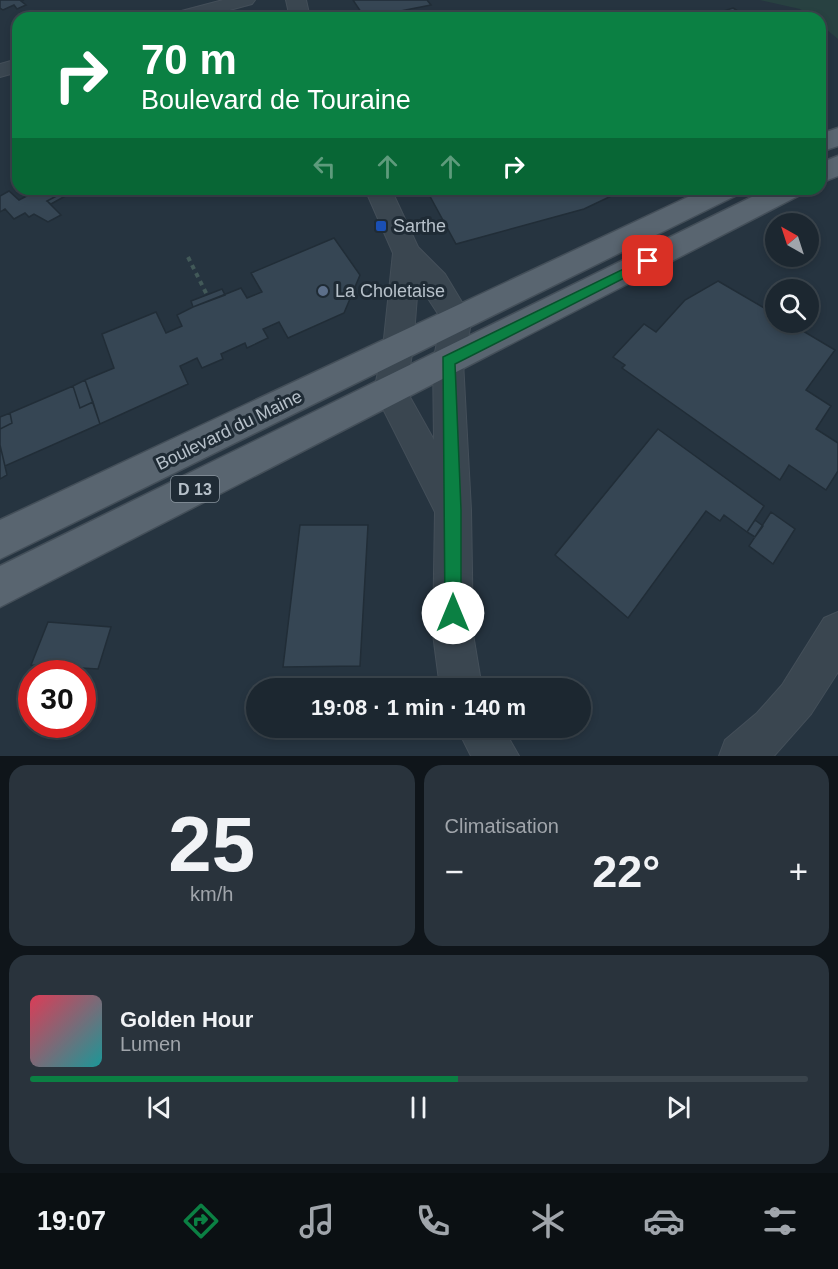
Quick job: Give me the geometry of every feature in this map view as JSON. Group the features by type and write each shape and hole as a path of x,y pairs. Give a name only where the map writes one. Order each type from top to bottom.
{"main road":[{"name":"D 13","path":"457,319 715,195"},
{"name":"D 13","path":"448,361 779,195"},
{"name":"Boulevard du Maine","path":"0,540 457,319"},
{"name":"Boulevard du Maine","path":"0,587 448,361"}],"street":[{"path":"199,12 244,0"},
{"path":"381,195 407,253 435,282 457,319 448,361 453,510 453,634 460,678"},
{"path":"407,253 398,348 390,391 453,510"},
{"path":"741,756 782,721 812,681 838,633"},
{"path":"485,738 497,756"}],"path":[{"path":"188,257 207,295"}],"green space":[{"path":"760,0 838,0 838,39 826,29 826,12 804,12 800,9"}],"building":[{"path":"0,0 24,0 21,1 26,5 17,9 14,5 3,10 0,8"},
{"path":"353,0 427,0 431,5 395,12 361,12"},
{"path":"733,8 739,12 720,12"},
{"path":"9,191 19,200 29,195 58,195 47,201 61,215 48,222 34,214 29,217 25,213 14,219 5,209 0,212 0,196"},
{"path":"58,195 67,195 51,204 47,201"},
{"path":"429,195 613,195 584,209 456,244"},
{"path":"334,238 360,275 344,313 288,338 279,322 263,329 268,338 247,348 245,343 221,354 223,359 202,368 197,358 180,366 188,384 100,424 85,380 114,368 102,334 156,312 166,333 182,326 177,315 193,307 241,288 247,298 262,292 251,273"},
{"path":"718,281 765,309 765,333 806,333 835,350 806,390 831,406 816,429 838,443 838,471 826,490 789,465 780,480 622,368 625,365 613,357 644,324 656,332 685,300"},
{"path":"222,289 225,295 193,307 191,301"},
{"path":"85,380 93,402 80,408 73,386"},
{"path":"73,386 80,408 93,402 100,424 5,466 0,445 0,429 12,423 10,413"},
{"path":"10,413 12,423 0,429 0,417"},
{"path":"658,429 764,506 747,532 724,515 720,521 706,511 628,618 555,555"},
{"path":"0,445 7,475 0,479"},
{"path":"771,512 795,529 773,564 749,546"},
{"path":"755,520 763,526 755,537 747,532"},
{"path":"300,525 368,525 360,666 283,667"},
{"path":"48,622 111,627 98,669 96,669 96,660 33,660"}],"place":[{"name":"Sarthe","path":"381,226"},
{"name":"La Choletaise","path":"323,291"}],"route":[{"path":"453,613 453,510 448,361 648,261"}]}
